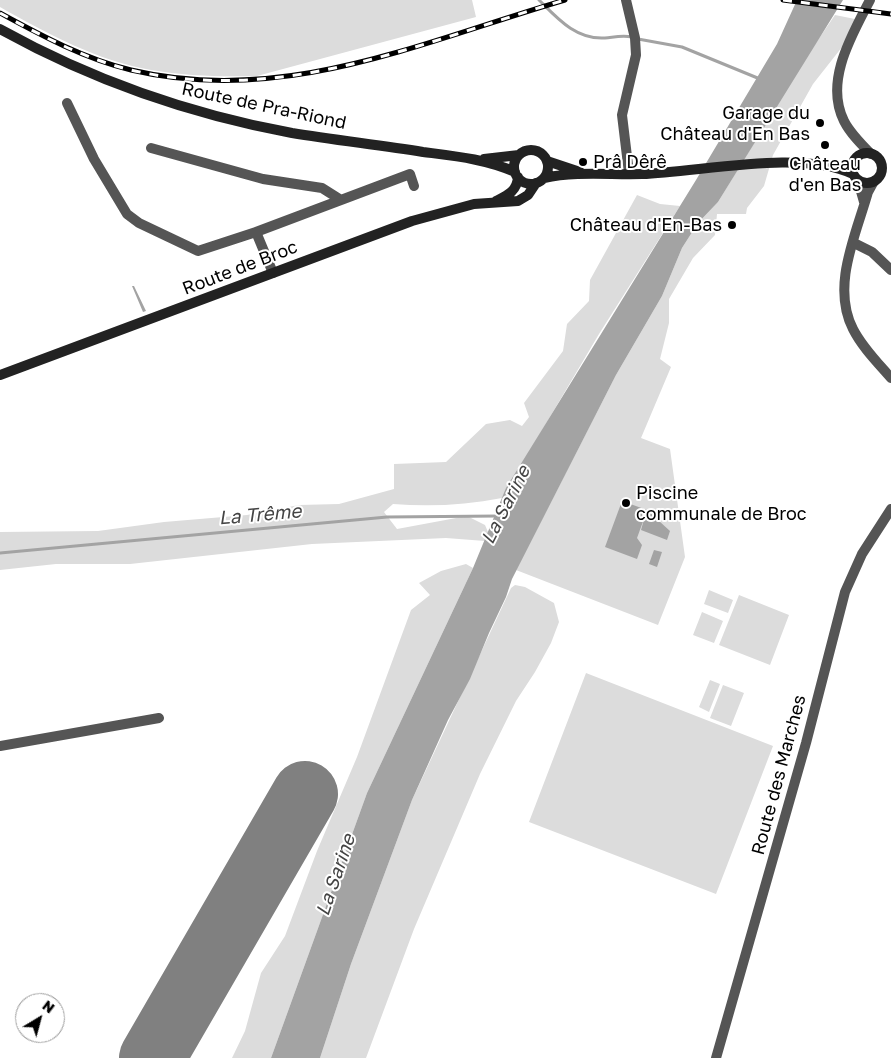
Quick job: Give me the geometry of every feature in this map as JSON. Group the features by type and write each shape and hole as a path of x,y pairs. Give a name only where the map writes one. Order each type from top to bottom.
{"main road":[{"name":"Route de Pra-Riond","path":"0,29 85,71 121,85 208,113 290,132 475,159 516,175 526,183 584,173 630,174 777,164 823,164"},
{"name":"Route de Pra-Riond","path":"475,159 519,155 526,151 534,150 547,161 584,173"},
{"path":"516,175 515,162 519,155"},
{"path":"874,156 882,166 877,179"},
{"path":"823,164 874,156 891,167"},
{"path":"856,178 852,167 858,157"},
{"path":"540,180 547,171 547,161"},
{"path":"823,164 866,183 891,175"},
{"name":"Route de Broc","path":"495,201 512,192 516,175"},
{"name":"Route de Broc","path":"0,375 426,216 495,201 518,201 528,195 540,180"}],"street":[{"path":"626,0 635,38 636,55 622,115 630,174"},
{"path":"870,0 845,53 837,83 838,102 842,116 857,139 874,156"},
{"path":"67,104 102,173 123,209 135,220 201,251 410,174 414,186"},
{"path":"857,139 858,157"},
{"path":"151,148 263,179 322,188 341,200"},
{"path":"856,178 864,205"},
{"path":"877,179 864,205 844,275 845,306 854,330 891,378"},
{"path":"256,232 272,272"},
{"path":"854,243 872,252 891,270"},
{"name":"Route des Marches","path":"716,1058 806,743 845,592 862,554 891,508"},
{"path":"0,746 159,718"}],"shaded area":[{"path":"0,0 472,0 476,17 257,76 217,76 151,70 131,66 92,53 36,27 0,7"},
{"path":"835,15 860,20 846,42 813,84 773,155 764,186 747,208 746,214 717,214 715,235 693,258 669,299 669,323 660,359 671,367 641,438 670,449 685,557 658,625 516,570 616,375 662,296 682,248 698,223 718,202 807,56"},
{"path":"637,195 660,204 680,206 599,334 502,498 448,505 393,504 384,512 397,529 467,516 485,525 488,532 485,541 446,538 312,544 130,564 56,564 0,570 0,532 98,531 164,522 247,515 299,505 339,504 394,489 394,464 446,462 486,424 510,420 522,426 529,417 524,403 563,351 567,324 589,301 590,280"},
{"path":"466,564 473,568 367,793 271,1058 232,1058 245,1031 261,973 285,936 317,851 357,757 411,610 430,595 419,583 441,571"},
{"path":"515,585 525,587 554,603 559,622 551,643 516,701 480,774 414,929 366,1058 320,1058 351,964 412,800 511,588"},
{"path":"709,590 733,600 728,613 704,604"},
{"path":"739,595 789,615 770,665 719,645"},
{"path":"702,612 723,621 714,643 693,635"},
{"path":"586,673 773,746 716,894 529,822"},
{"path":"710,680 720,684 709,712 699,707"},
{"path":"723,685 744,693 731,726 710,718"}],"water":[{"name":"La Sarine","path":"797,0 843,0 718,202 698,223 682,248 662,296 616,375 512,579 470,679 448,720 412,800 351,964 320,1058 271,1058 367,793 473,568 506,488 696,180 777,44"},
{"path":"132,286 134,286 146,311 143,312"},
{"path":"622,501 647,510 670,531 667,540 641,530 645,516 637,538 642,545 637,559 605,547"},
{"path":"654,550 662,552 657,567 649,564"}],"waterway":[{"path":"539,0 576,32 595,38 632,37"},
{"path":"638,39 682,47 760,79"},
{"name":"La Trême","path":"0,553 387,517 498,516"}],"runway":[{"path":"152,1058 305,794"}],"railway":[{"path":"0,13 64,46 97,60 131,70 188,79 243,80 298,75 351,64 405,50 565,0"},
{"path":"783,0 891,14"}],"place":[{"name":"Garage du Château d'En Bas","path":"820,123"},
{"name":"Château d'en Bas","path":"825,145"},
{"name":"Prâ Dêrê","path":"583,162"},
{"name":"Château d'En-Bas","path":"732,225"},
{"name":"Piscine communale de Broc","path":"626,503"}]}
